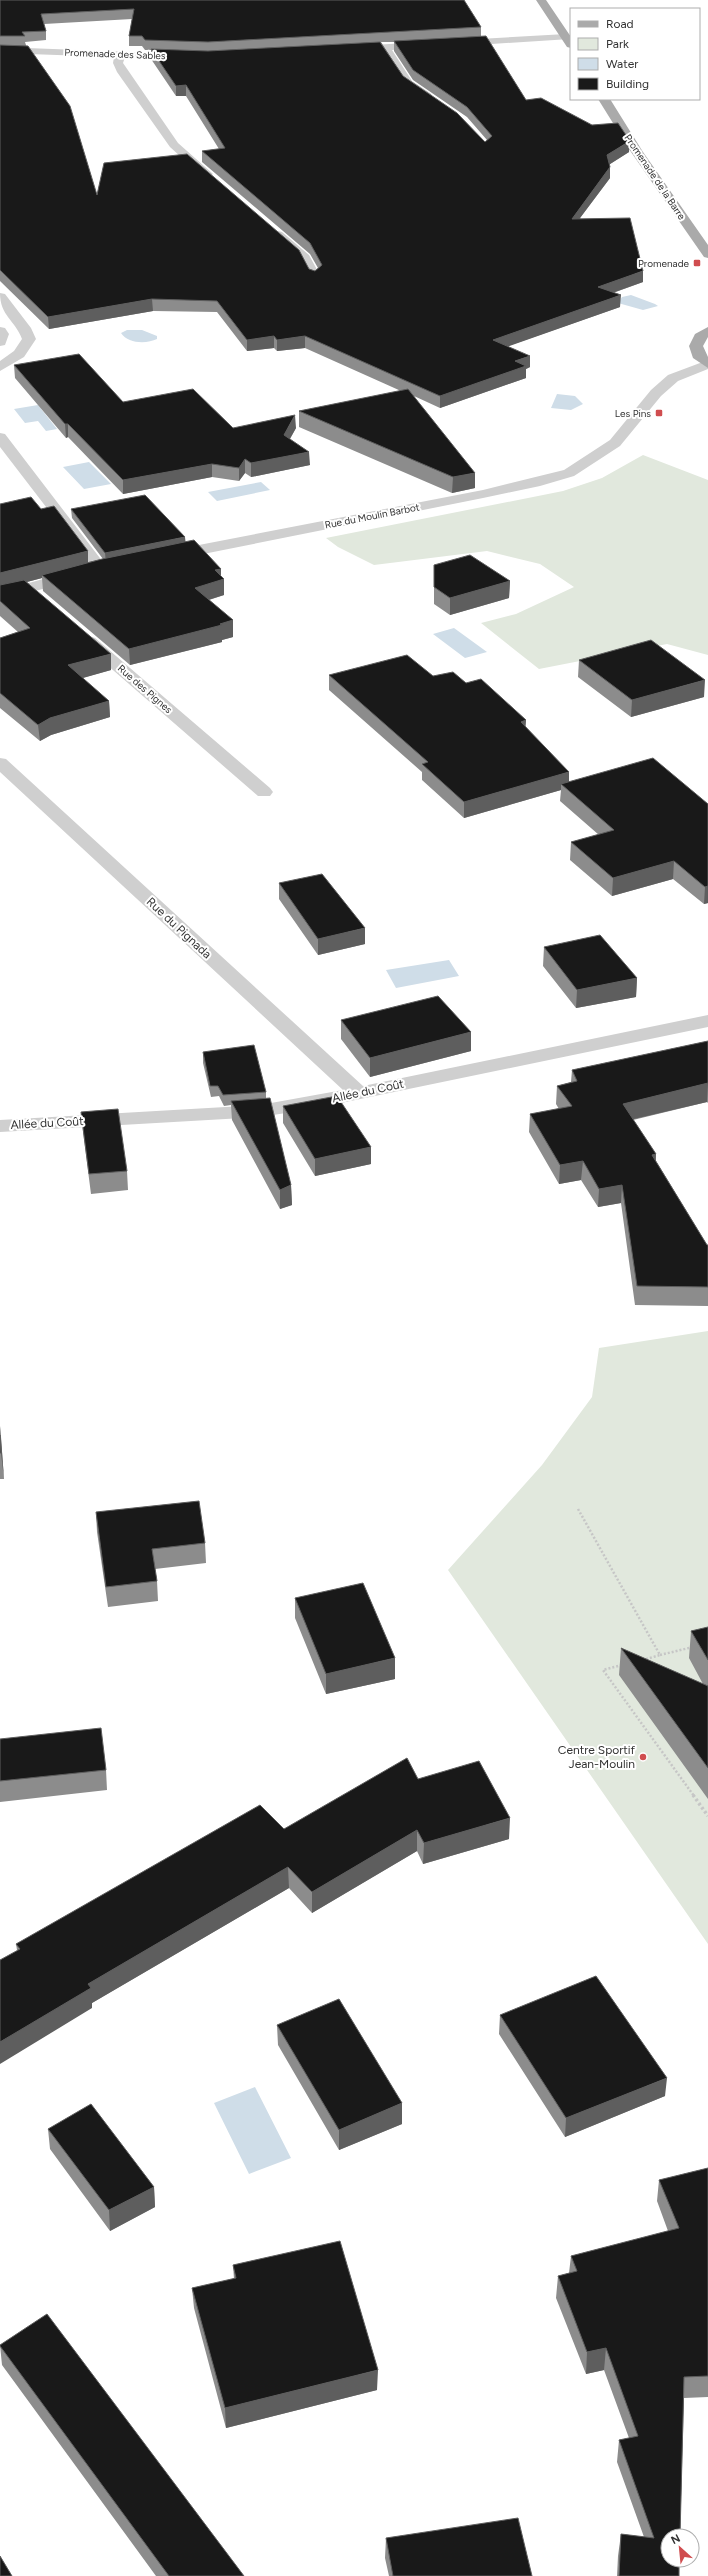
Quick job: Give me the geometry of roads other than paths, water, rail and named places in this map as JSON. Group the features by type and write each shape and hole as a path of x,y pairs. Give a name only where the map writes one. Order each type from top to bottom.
{"main road":[{"path":"541,0 568,41"},
{"name":"Promenade de la Barre","path":"605,100 637,152 708,254"},
{"path":"708,332 700,337 696,346 698,355 708,364"}],"street":[{"path":"453,43 568,41"},
{"path":"347,50 438,44"},
{"path":"385,48 408,83 436,102"},
{"name":"Promenade des Sables","path":"0,50 120,55 192,56"},
{"path":"120,55 118,63 123,72 174,145 215,181"},
{"path":"269,227 305,258 314,277"},
{"path":"0,297 26,331 29,339 19,354 0,367"},
{"path":"0,331 2,334 0,342"},
{"name":"Rue du Moulin Barbot","path":"162,557 483,494 540,482 569,473 616,443 656,393 674,378 708,364"},
{"path":"0,437 101,569"},
{"path":"0,596 27,587 116,566"},
{"path":"27,587 45,603"},
{"name":"Rue des Pignes","path":"74,628 264,792"},
{"name":"Rue du Pignada","path":"0,764 358,1093"},
{"name":"Allée du Coût","path":"0,1126 260,1111 358,1093 708,1020"}],"water":[{"path":"631,295 658,306 643,310 618,303 622,297"},
{"path":"127,330 142,330 157,336 157,339 148,342 133,341 124,337 121,333"},
{"path":"557,394 575,396 583,404 571,410 551,408"},
{"path":"38,405 57,429 46,431 38,421 25,423 14,409"},
{"path":"89,462 111,484 84,489 63,467"},
{"path":"261,482 270,490 217,501 208,492"},
{"path":"454,628 487,652 465,658 433,634"},
{"path":"449,960 459,976 396,988 386,970"},
{"path":"255,2087 291,2158 249,2174 214,2103"}],"place":[{"name":"Promenade","path":"697,263"},
{"name":"Les Pins","path":"659,413"},
{"name":"Centre Sportif Jean-Moulin","path":"643,1757"}]}
